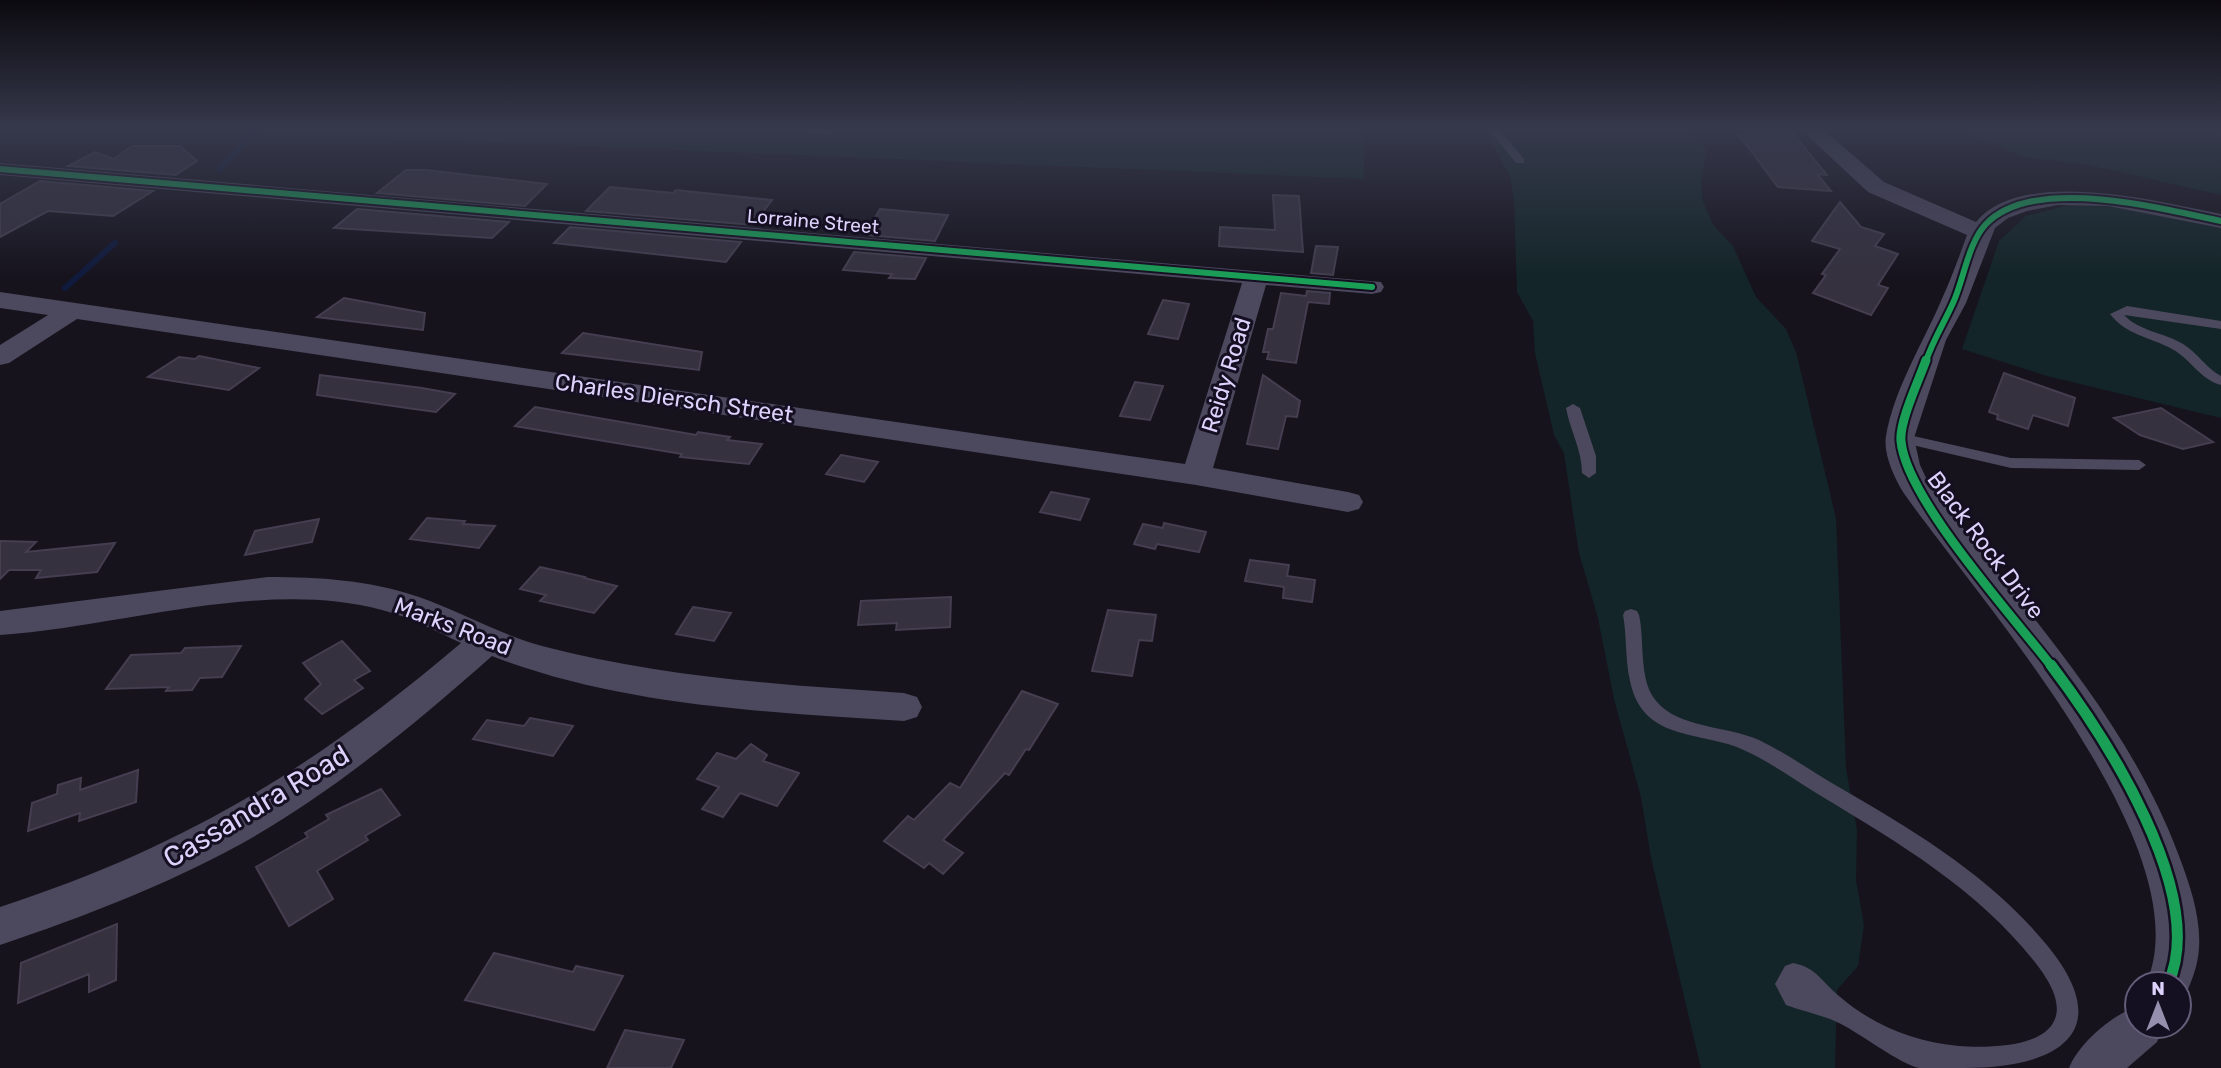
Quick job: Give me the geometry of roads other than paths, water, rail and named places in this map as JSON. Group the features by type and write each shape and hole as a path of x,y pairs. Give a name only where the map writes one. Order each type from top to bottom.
{"street":[{"name":"Lorraine Street","path":"104,178 1373,287"},
{"path":"1866,178 1876,187 1924,211 1980,232"},
{"path":"1900,438 1933,340 1953,303 1980,232 2000,213 2035,200 2058,198 2119,201 2221,220"},
{"name":"Reidy Road","path":"1196,475 1256,276"},
{"name":"Charles Diersch Street","path":"0,300 1196,475 1348,502"},
{"path":"0,358 73,310"},
{"name":"Black Rock Drive","path":"1900,438 1905,465 1914,485 2065,680 2128,778 2162,862 2180,922 2174,970"},
{"name":"Marks Road","path":"0,623 68,617 235,589 296,588 372,596 411,607 486,641 539,659 609,676 706,691 904,707"},
{"name":"Cassandra Road","path":"0,926 126,881 190,851 260,811 393,720 486,641"},
{"path":"2092,1068 2125,1040"}],"lane":[{"path":"2221,325 2127,310 2116,314 2126,325 2177,346 2193,357 2206,373 2221,382"},
{"path":"1573,408 1577,427 1591,458 1589,473"},
{"path":"1900,438 2011,463 2139,465"},
{"path":"1631,615 1636,634 1637,676 1648,704 1657,714 1668,721 1744,741 1948,863 2000,907 2027,936 2046,959 2066,997 2068,1016 2063,1033 2053,1042 2033,1050 1967,1059 1908,1049"},
{"path":"1848,1015 1940,1068"}],"waterway":[{"path":"65,288 115,243"}]}
